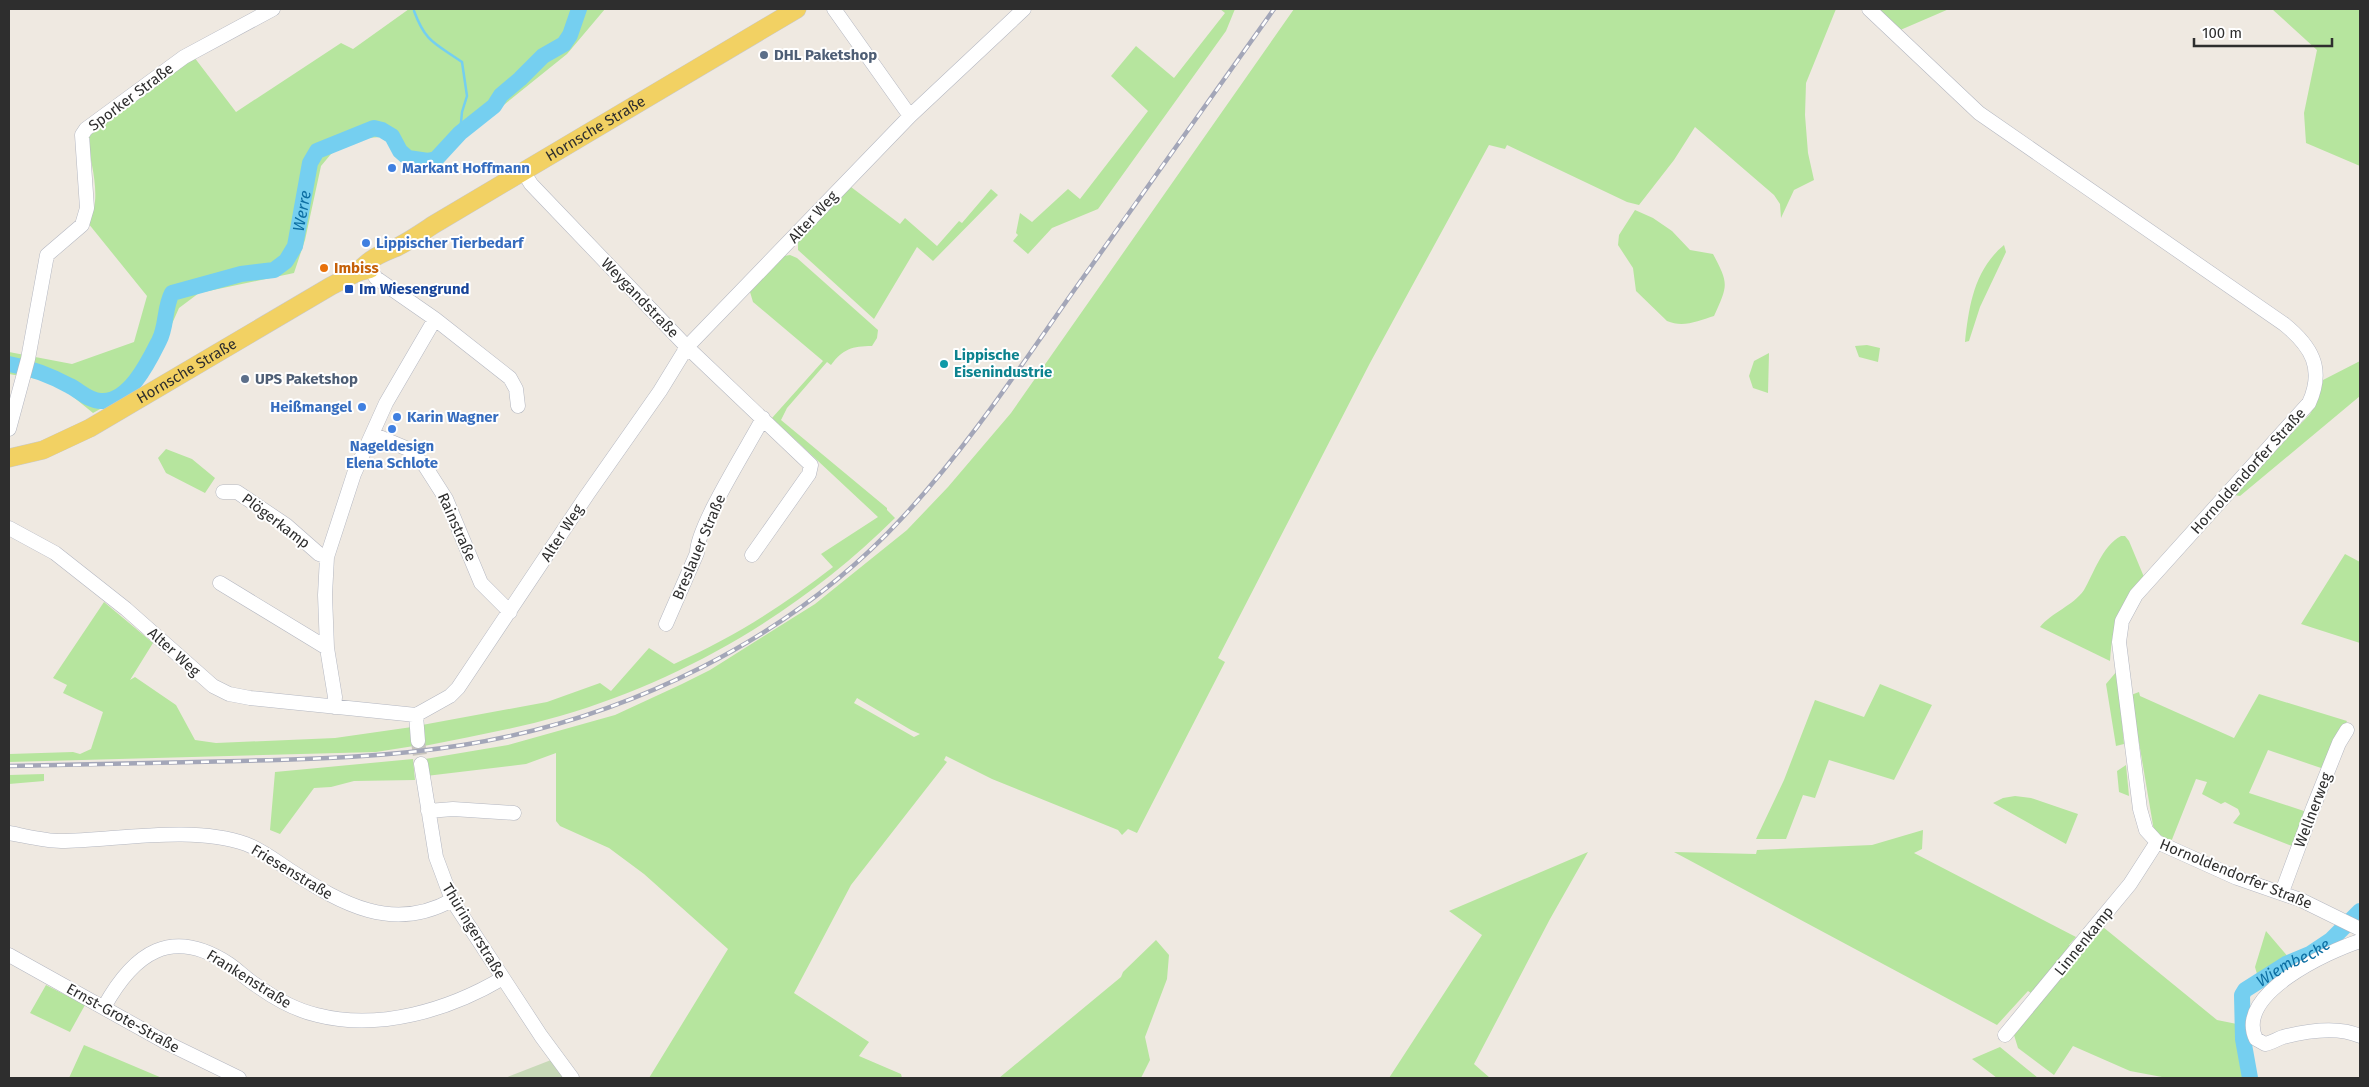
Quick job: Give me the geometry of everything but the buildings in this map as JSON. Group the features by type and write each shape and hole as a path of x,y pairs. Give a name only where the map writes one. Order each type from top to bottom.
{"main road":[{"name":"Hornsche Straße","path":"9,458 43,450 90,428 365,268 394,248 796,9"}],"street":[{"name":"Sporker Straße","path":"9,429 28,358 47,255 82,225 87,208 82,135 86,129 184,57 273,9"},
{"path":"834,9 910,116"},
{"name":"Alter Weg","path":"9,528 55,553 126,609 213,686 229,694 250,698 416,715 450,696 458,688 660,391 687,347 910,116 1024,9"},
{"name":"Hornoldendorfer Straße","path":"1869,9 1979,113 2284,324 2302,339 2314,361 2316,382 2309,403 2136,596 2122,621 2119,642 2120,657 2140,809 2146,830 2157,842 2237,878 2282,892 2359,928"},
{"name":"Weygandstraße","path":"523,171 531,184 687,347 805,458 812,469 752,555"},
{"path":"365,268 376,278 435,319 510,378 516,389 518,406"},
{"path":"334,707 335,697 327,648 325,595 327,557 343,504 386,403 435,319"},
{"name":"Breslauer Straße","path":"666,624 697,553 696,544 715,503 763,418"},
{"name":"Rainstraße","path":"372,434 408,449 425,466 446,499 481,583 510,612"},
{"name":"Plögerkamp","path":"223,492 237,492 286,526 319,554 327,557"},
{"path":"220,583 327,648"},
{"path":"416,715 418,741"},
{"name":"Wellnerweg","path":"2282,892 2313,808 2339,744 2347,730"},
{"name":"Thüringerstraße","path":"421,764 436,857 452,900 572,1078"},
{"path":"428,811 454,809 514,813"},
{"name":"Friesenstraße","path":"9,834 48,840 191,835 224,838 247,844 336,899 353,906 381,913 413,914 429,911 452,900"},
{"name":"Linnenkamp","path":"2005,1035 2130,884 2157,842"},
{"path":"2360,941 2343,946 2313,961 2271,991 2258,1005 2253,1030 2256,1039 2264,1044 2286,1036 2329,1030 2347,1031 2360,1036"},
{"name":"Frankenstraße","path":"104,1007 121,982 141,961 164,946 174,945 197,948 216,956 279,1000 296,1008 336,1019 386,1018 438,1009 476,994 503,978"},
{"name":"Ernst-Grote-Straße","path":"9,955 165,1042 239,1078"}],"green space":[{"path":"409,9 605,9 567,54 464,137 459,130 463,138 420,175 401,154 381,137 354,139 331,154 321,166 305,240 294,273 199,293 179,308 167,335 138,388 93,413 66,391 43,380 9,374 9,352 72,364 134,342 147,296 88,223 95,204 95,182 87,139 99,126 194,57 236,112 341,43 353,49"},
{"path":"1220,9 1235,9 1226,31 1098,209 1052,228 1028,254 1013,241 1018,235 1016,233 1020,213 1032,222 1068,189 1080,199 1148,111 1111,76 1136,46 1174,78 1225,13"},
{"path":"1294,9 1836,9 1806,83 1805,115 1808,153 1814,180 1794,190 1781,218 1780,204 1774,195 1695,127 1674,160 1639,205 1627,202 1507,145 1505,149 1489,145 1370,363 1218,658 1225,662 1137,833 1128,829 1122,835 1118,830 992,779 946,756 944,760 947,762 851,885 794,993 869,1042 859,1056 901,1074 902,1078 649,1078 728,949 644,874 609,848 560,826 556,821 556,753 526,764 426,776 425,759 508,745 615,715 710,670 815,604 907,530 948,487 1011,413","holes":["857,698 920,734 914,737 854,703"]},
{"path":"1875,9 1949,9 1898,31"},
{"path":"2272,9 2360,9 2360,166 2306,143 2304,113 2317,50"},
{"path":"851,187 900,224 905,218 937,246 959,221 962,223 991,189 998,195 933,261 917,247 874,319 798,250 798,241"},
{"path":"1635,210 1653,218 1672,231 1690,250 1713,254 1722,272 1725,285 1714,316 1690,323 1673,323 1667,321 1636,291 1633,268 1618,245 1619,235"},
{"path":"2004,245 2006,252 1980,307 1969,341 1965,342 1971,302 1975,289 1986,266"},
{"path":"790,255 797,258 878,330 877,338 872,346 853,348 840,355 831,365 827,362 787,408 781,420 887,508 895,518 821,583 740,638 697,661 607,701 560,716 509,729 424,746 422,725 547,702 600,683 611,691 649,648 674,664 695,654 776,608 833,567 821,554 878,517 772,418 823,361 753,302 750,292 784,256"},
{"path":"1867,345 1880,348 1878,362 1859,357 1855,346"},
{"path":"1769,353 1768,393 1753,388 1749,376 1754,361"},
{"path":"2360,361 2360,396 2240,496 2234,495 2310,414 2319,397 2323,380"},
{"path":"166,449 192,459 215,478 205,493 166,473 158,458"},
{"path":"2125,536 2129,541 2144,577 2128,598 2118,616 2113,635 2110,661 2040,627 2050,617 2079,596 2099,560 2114,540"},
{"path":"2345,554 2360,562 2360,643 2301,624"},
{"path":"104,602 153,643 130,680 135,677 176,705 195,740 216,743 335,738 412,727 414,746 376,752 9,762 9,754 73,752 80,754 91,749 103,712 63,693 67,685 53,678"},
{"path":"2117,671 2124,744 2116,746 2106,684"},
{"path":"1880,684 1932,705 1894,780 1829,760 1815,798 1803,795 1786,839 1756,839 1784,780 1815,700 1864,717"},
{"path":"2139,692 2140,696 2234,738 2259,694 2347,721 2324,769 2268,750 2249,793 2307,812 2292,846 2233,823 2240,814 2238,809 2225,802 2221,804 2202,794 2207,782 2196,779 2171,842 2154,831 2131,695"},
{"path":"413,759 415,780 354,781 331,787 314,788 280,834 270,830 275,772"},
{"path":"2126,765 2129,796 2119,792 2117,771"},
{"path":"44,774 44,781 9,784 9,775"},
{"path":"2015,796 2031,798 2078,814 2066,844 1993,803 2003,798"},
{"path":"1923,830 1922,849 1914,853 2076,937 2069,945 2080,956 2103,927 2217,1020 2247,1026 2256,1078 2162,1077 2130,1071 2073,1046 2054,1075 2018,1048 2014,1035 2041,1000 2028,991 1997,1025 1674,852 1756,854 1757,850 1872,845"},
{"path":"1588,852 1550,919 1474,1064 1490,1078 1389,1078 1482,935 1449,911"},
{"path":"2266,931 2289,958 2257,974 2255,967"},
{"path":"1156,940 1169,955 1167,979 1145,1037 1150,1060 1141,1078 999,1078 1121,977 1123,972"},
{"path":"46,985 85,1005 70,1032 30,1013"},
{"path":"84,1045 162,1078 69,1078"},
{"path":"2000,1047 2038,1078 1997,1078 1972,1059"},
{"path":"551,1060 564,1078 505,1078"}],"waterway":[{"name":"Werre","path":"9,364 48,375 97,401 111,400 120,395 137,379 155,349 162,335 169,299 172,293 241,274 274,270 286,261 295,246 310,163 317,151 374,128 392,136 400,151 408,158 428,161 436,159 460,133 494,106 501,95 543,56 564,44 570,35 579,9"},
{"path":"414,11 418,22 427,36 462,62 467,96 462,112 460,133"},
{"name":"Wiembecke","path":"2250,1078 2243,1039 2242,995 2245,990 2286,964 2310,954 2331,940 2360,911"}],"tunnel":[{"path":"418,741 421,764"}],"railway":[{"path":"9,766 324,758 380,755 463,745 524,733 584,716 644,694 701,668 757,637 809,601 858,562 902,518 949,464 1013,377 1274,9"}],"place":[{"name":"DHL Paketshop","path":"764,55"},
{"name":"Markant Hoffmann","path":"392,168"},
{"name":"Lippischer Tierbedarf","path":"366,243"},
{"name":"Imbiss","path":"324,268"},
{"name":"Im Wiesengrund","path":"349,289"},
{"name":"Lippische Eisenindustrie","path":"944,364"},
{"name":"UPS Paketshop","path":"245,379"},
{"name":"Heißmangel","path":"362,407"},
{"name":"Karin Wagner","path":"397,417"},
{"name":"Nageldesign Elena Schlote","path":"392,429"}]}
